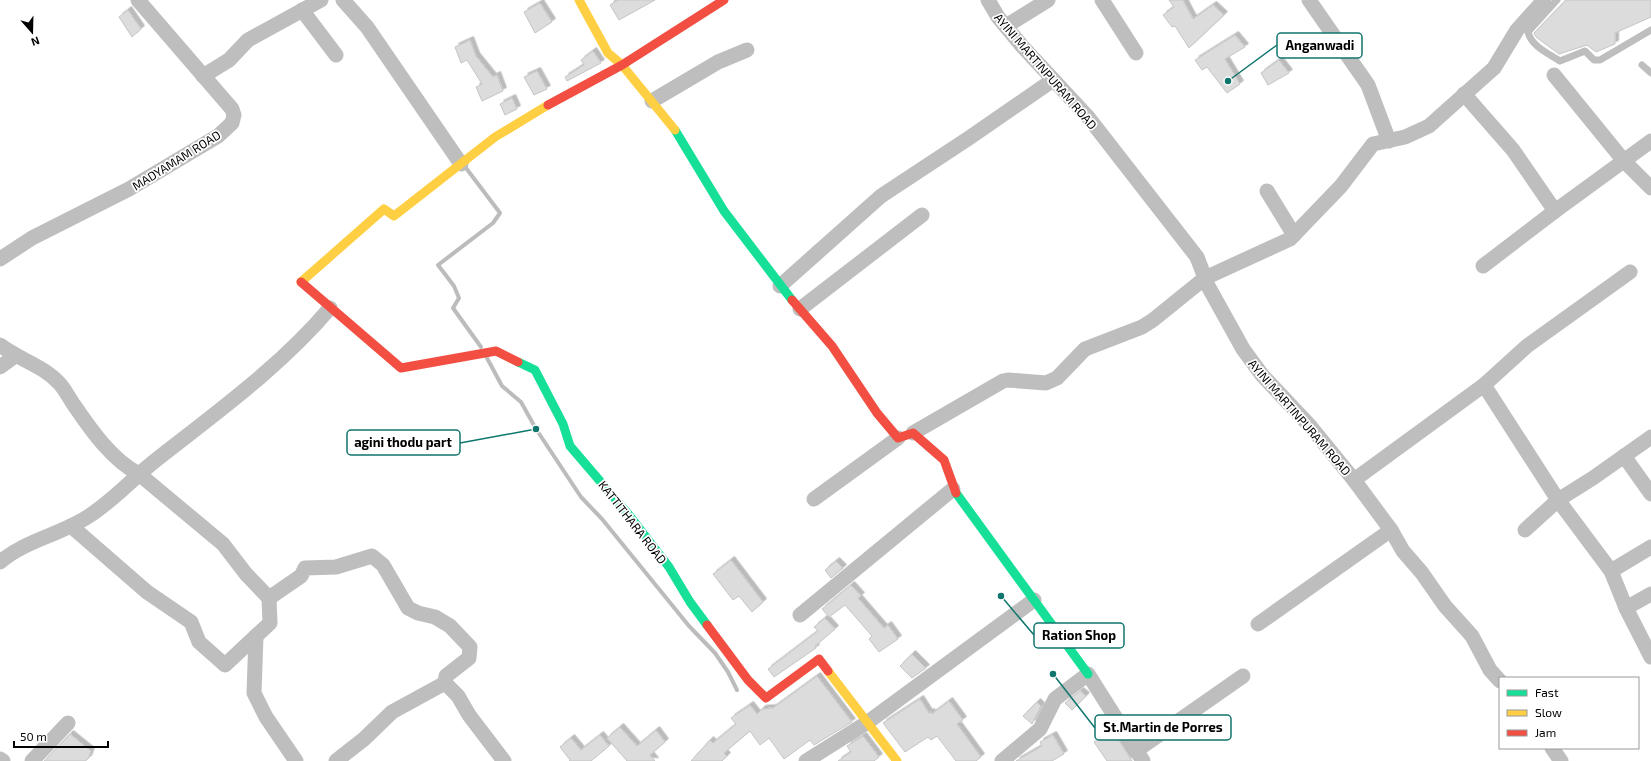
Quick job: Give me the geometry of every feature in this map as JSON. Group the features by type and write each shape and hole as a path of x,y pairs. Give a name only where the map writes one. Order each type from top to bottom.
{"street":[{"name":"MADYAMAM ROAD","path":"0,259 32,238 129,189 218,136 232,123 234,115 232,109 138,0"},
{"path":"203,76 229,60 248,40 321,0"},
{"path":"343,0 367,27 461,164"},
{"path":"579,0 608,53 622,64 680,136 724,210 754,248 780,286 832,346 877,413 898,438"},
{"path":"0,562 12,552 88,517 117,496 139,474 245,392 307,335 330,308 301,282 384,209 394,216 495,137 524,118 622,64 724,0"},
{"name":"AYINI MARTINPURAM ROAD","path":"988,0 1006,26 1053,80 1088,117 1197,257 1205,278 1227,322 1252,362 1354,480 1391,530 1403,551 1422,573 1445,606 1472,636 1490,670 1499,680"},
{"path":"1006,26 1048,0"},
{"path":"1102,0 1136,53"},
{"path":"1309,0 1368,85 1389,141"},
{"path":"814,499 898,438 913,433 1003,381 1008,380 1046,383 1057,378 1085,349 1142,327 1153,320 1205,278 1290,239 1341,186 1373,144 1405,137 1429,126 1494,68 1517,30 1544,0"},
{"path":"302,10 336,55"},
{"path":"652,101 718,62 747,50"},
{"path":"1554,75 1624,161 1651,188"},
{"path":"780,286 881,196 1053,80"},
{"path":"1464,94 1513,150 1555,211"},
{"path":"1483,266 1651,141"},
{"path":"1267,191 1294,235"},
{"path":"800,309 922,216"},
{"path":"1354,480 1484,385 1527,346 1630,272"},
{"name":"KATTITHARA ROAD","path":"330,308 401,368 496,351 535,370 563,424 570,446 629,515 668,567 690,602 748,680 766,698 819,659 868,722 889,758"},
{"path":"0,345 15,356 45,372 60,383 86,422 129,468 139,474 223,544 246,574 269,598 270,623 225,665 199,642 191,622 147,592 71,526"},
{"path":"0,367 15,356"},
{"path":"1484,385 1558,500 1611,571 1626,608 1651,658"},
{"path":"913,433 944,460 953,489 1088,674 1140,756 1243,676"},
{"path":"1525,530 1558,500 1651,437"},
{"path":"1624,456 1651,494"},
{"path":"800,615 953,489"},
{"path":"1258,624 1391,530"},
{"path":"1611,571 1651,547"},
{"path":"269,598 301,576 305,568 336,567 372,556 383,565 408,608 435,617 450,626 470,647 469,658 446,676 445,683"},
{"path":"1626,608 1651,594"},
{"path":"806,761 868,722 1034,600"},
{"path":"256,636 254,693 266,717 296,761"},
{"path":"1002,761 1040,729 1055,699 1088,674"},
{"path":"336,761 364,739 392,712 445,683"},
{"path":"445,683 458,696 469,715 504,761"},
{"path":"32,761 68,723"},
{"path":"1553,749 1560,761"},
{"path":"0,758 3,761"}],"lane":[{"path":"1557,0 1528,32 1529,38 1533,43 1560,61 1585,51 1594,60 1600,60 1651,30"},
{"path":"1642,64 1651,73"}],"building":[{"path":"618,0 655,0 619,20 610,5"},
{"path":"1169,0 1183,0 1193,19 1213,5 1224,15 1189,48 1175,26 1172,27 1163,15 1174,7"},
{"path":"1566,0 1651,0 1651,17 1615,33 1615,44 1596,52 1587,45 1559,54 1536,37 1534,33"},
{"path":"540,3 552,22 535,33 524,12"},
{"path":"128,10 141,29 132,37 119,17"},
{"path":"1235,35 1245,47 1225,59 1240,84 1227,93 1207,67 1202,70 1195,60"},
{"path":"470,40 476,56 493,77 497,75 503,91 482,101 476,87 482,84 467,60 461,63 455,47"},
{"path":"593,51 601,63 567,81 565,77 584,65 581,60"},
{"path":"1279,60 1289,73 1268,85 1261,73"},
{"path":"537,71 547,89 534,95 524,77"},
{"path":"512,98 517,109 505,115 500,104"},
{"path":"731,560 763,602 752,612 739,596 733,600 713,574"},
{"path":"836,561 843,568 831,578 825,570"},
{"path":"851,585 861,596 858,598 884,628 888,625 898,639 879,652 869,639 872,636 845,605 829,617 822,609"},
{"path":"825,618 835,629 815,646 816,648 774,677 768,669 818,631 814,627"},
{"path":"912,654 926,668 912,678 900,666"},
{"path":"817,676 852,722 814,745 810,740 784,759 769,738 760,745 750,731 724,753 727,756 722,761 691,761 710,740 713,743 736,724 731,718 750,705 757,714 762,709 773,708"},
{"path":"1080,691 1086,696 1072,710 1065,703"},
{"path":"920,699 929,713 931,712 932,714 949,701 963,720 957,724 981,757 976,761 956,761 937,736 931,740 928,737 905,752 883,723"},
{"path":"1037,702 1041,706 1032,724 1023,716"},
{"path":"620,727 637,746 656,730 665,742 650,755 655,761 627,761 607,738"},
{"path":"1112,729 1132,761 1107,761 1094,742"},
{"path":"70,734 91,751 88,759 85,761 44,761"},
{"path":"600,735 609,746 591,761 569,761 570,760 560,747 571,738 581,750"},
{"path":"1053,735 1064,754 1052,761 1016,761 1042,746 1040,742"},
{"path":"863,736 879,757 874,761 838,761 851,752 847,746"}],"waterway":[{"path":"466,168 500,213 493,223 438,265 454,286 459,298 453,308 481,347"},
{"path":"487,358 502,386 521,402 536,429 581,497 602,519 689,626 715,653 728,672 737,690"}],"traffic: fast":[{"path":"675,130 724,211 792,300"},
{"path":"518,362 535,370 563,424 570,446 629,515 669,567 690,602 707,625"},
{"path":"956,493 1088,674"}],"traffic: slow":[{"path":"579,0 608,53 622,65 675,130"},
{"path":"301,282 384,209 394,216 495,137 548,105"},
{"path":"828,671 897,761"}],"traffic: jam":[{"path":"548,105 622,65 724,0"},
{"path":"301,282 401,368 496,351 518,362"},
{"path":"792,300 832,346 877,413 898,438 913,433 944,460 956,493"},
{"path":"707,625 748,680 766,698 819,659 828,671"}],"place":[{"name":"Anganwadi","path":"1228,81"},
{"name":"agini thodu part","path":"536,429"},
{"name":"Ration Shop","path":"1001,596"},
{"name":"St.Martin de Porres","path":"1053,674"}]}
